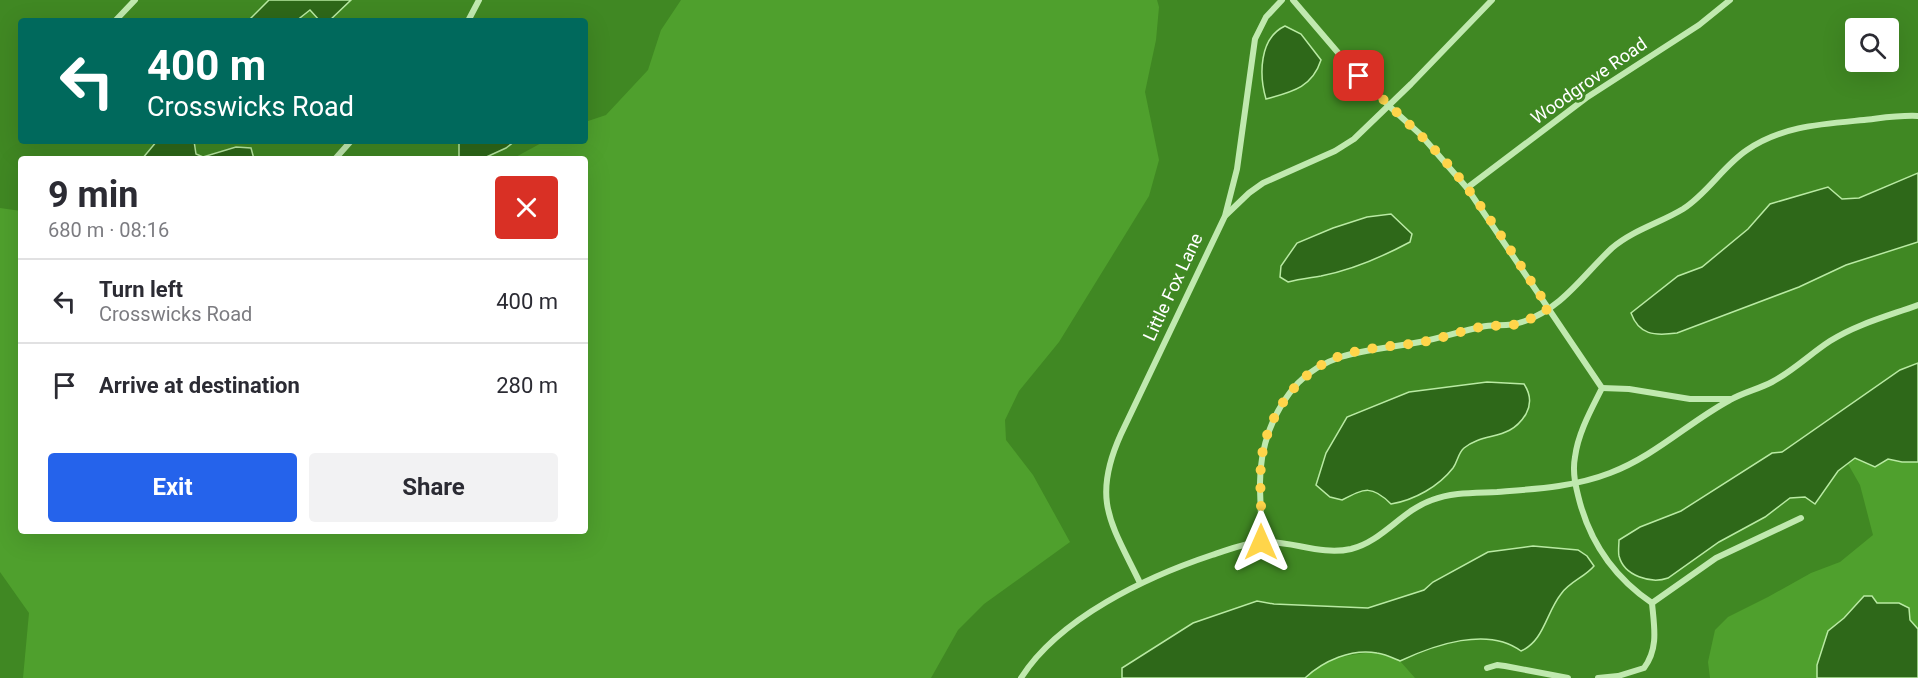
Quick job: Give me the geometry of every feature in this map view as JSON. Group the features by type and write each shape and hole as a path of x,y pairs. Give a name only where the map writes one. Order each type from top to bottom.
{"street":[{"path":"118,18 135,0"},
{"path":"470,18 479,0"},
{"name":"Little Fox Lane","path":"1140,583 1110,519 1105,491 1107,468 1225,216 1237,169 1255,39 1266,17 1282,0"},
{"path":"1293,0 1346,62 1421,135 1467,188 1602,388"},
{"path":"1225,216 1263,183 1335,151 1354,139 1492,0"},
{"name":"Woodgrove Road","path":"1467,188 1586,98 1699,25 1730,0"},
{"path":"1261,542 1260,468 1266,441 1279,408 1298,384 1314,370 1332,359 1351,352 1419,342 1481,327 1514,324 1533,318 1574,290 1614,246 1645,227 1684,208 1746,151 1766,138 1815,124 1918,116"},
{"path":"338,156 348,144"},
{"path":"1021,678 1039,653 1056,637 1140,583 1208,557 1261,542 1326,551 1366,544 1387,531 1413,509 1444,496 1553,488 1609,474 1637,461 1731,399 1778,379 1831,340 1918,305"},
{"path":"1602,388 1629,389 1690,399 1731,399"},
{"path":"1598,678 1644,668 1652,655 1655,642 1652,603 1627,584 1600,552 1586,525 1575,484 1574,458 1588,417 1602,388"},
{"path":"1652,603 1716,558 1801,518"},
{"path":"1487,668 1497,665 1568,678"}],"shaded area":[{"path":"269,0 351,0 332,18 317,18 310,10 300,18 251,18"},
{"path":"681,0 1157,0 1159,7 1156,40 1145,92 1159,160 1149,196 1059,342 1019,391 1005,420 1006,440 1033,475 1070,542 984,604 958,630 931,678 23,678 29,613 0,572 0,208 18,211 18,534 588,534 588,156 518,156 540,144 588,144 588,121 606,115 648,70 661,30"},
{"path":"1285,26 1301,34 1321,60 1306,83 1292,91 1266,99 1262,79 1263,58 1270,39"},
{"path":"154,144 194,144 196,154 201,156 144,156"},
{"path":"459,144 511,144 489,156 459,156"},
{"path":"236,147 251,148 253,156 206,156"},
{"path":"1918,173 1918,242 1846,265 1799,287 1677,333 1654,334 1643,330 1634,320 1631,313 1678,276 1702,267 1748,229 1770,204 1828,187 1842,199 1859,198"},
{"path":"1391,214 1412,234 1410,242 1367,262 1333,273 1288,282 1280,277 1281,266 1297,243 1367,217"},
{"path":"1918,363 1918,462 1888,459 1875,467 1855,458 1838,471 1815,504 1805,497 1790,498 1765,517 1719,542 1668,578 1646,579 1626,569 1619,554 1619,540 1640,527 1681,511 1772,453 1782,452 1900,370"},
{"path":"1487,382 1524,384 1530,398 1526,414 1512,429 1480,439 1464,448 1447,475 1426,491 1391,504 1379,494 1368,490 1342,500 1330,497 1316,485 1326,453 1347,417 1409,392"},
{"path":"1855,458 1875,467 1888,459 1918,462 1918,678 1710,678 1708,662 1715,630 1728,617 1811,573 1840,562 1873,535 1860,485 1848,464"},
{"path":"1533,546 1578,550 1587,556 1594,566 1564,590 1540,634 1535,641 1521,651 1508,644 1477,639 1445,644 1400,661 1377,653 1348,654 1320,666 1305,678 1122,678 1122,668 1193,623 1257,601 1274,604 1368,608 1424,590 1433,582 1488,552"},
{"path":"1864,596 1872,596 1877,603 1899,603 1909,608 1910,620 1918,629 1918,678 1817,678 1817,665 1828,631 1844,618"},
{"path":"1376,652 1400,661 1415,678 1305,678 1329,661"}],"route":[{"path":"1261,542 1260,468 1266,441 1279,408 1298,384 1314,370 1332,359 1351,352 1419,342 1481,327 1507,326 1533,318 1549,308 1467,188 1421,135 1359,76"}]}
